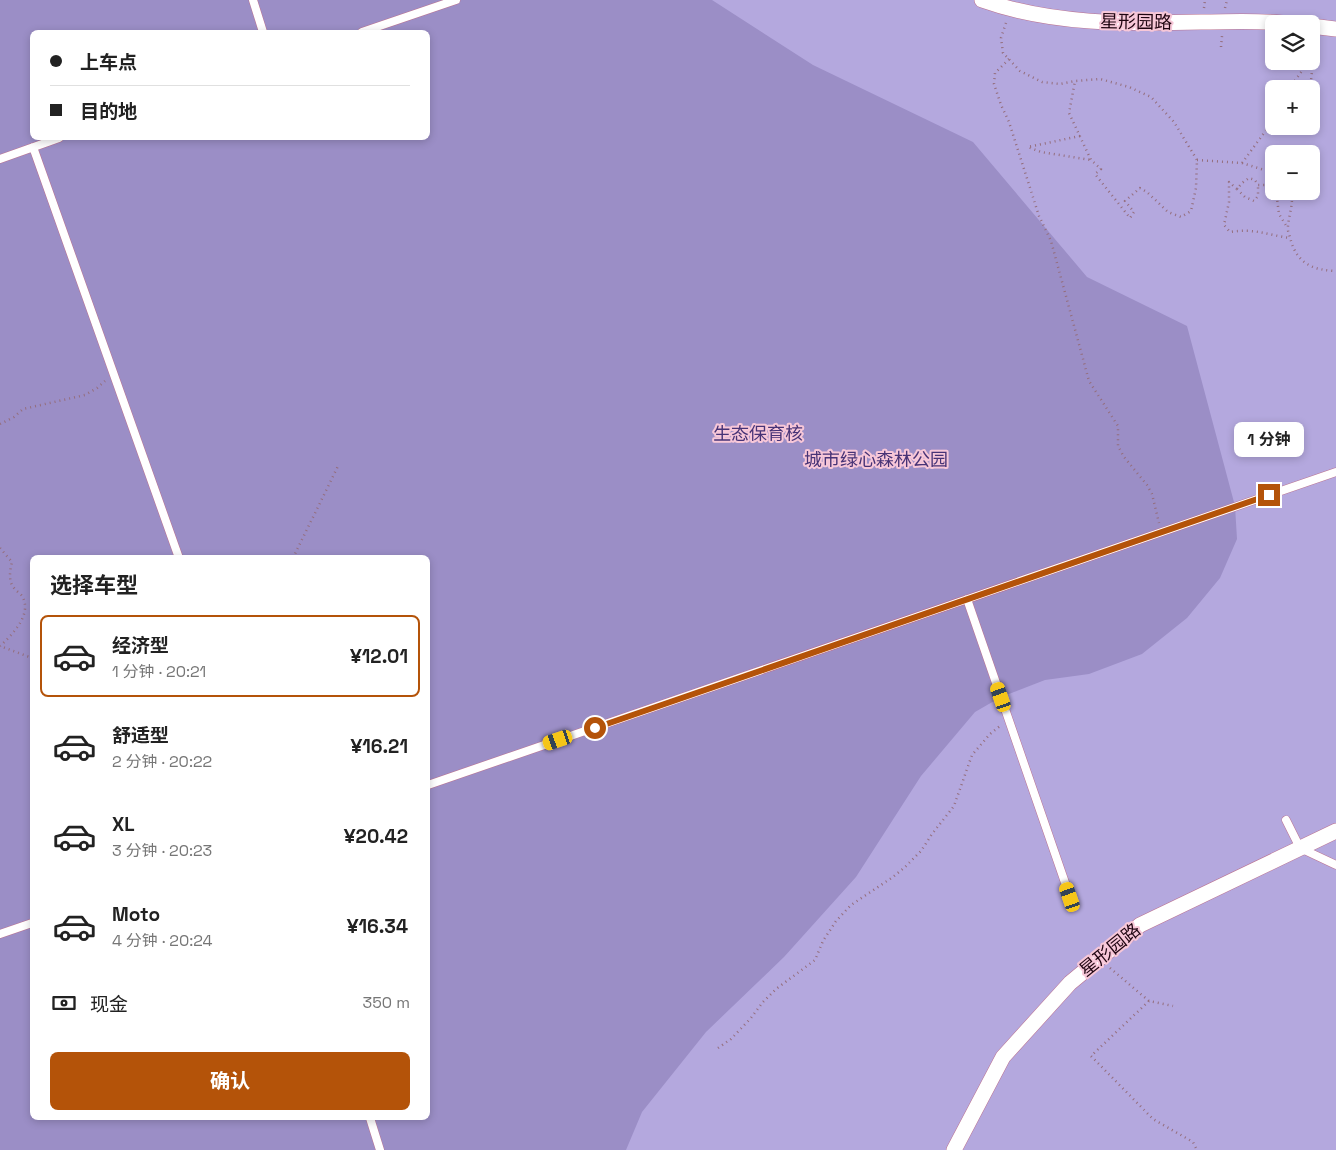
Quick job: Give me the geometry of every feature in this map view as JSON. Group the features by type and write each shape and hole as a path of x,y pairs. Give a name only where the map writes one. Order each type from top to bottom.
{"street":[{"name":"星形园路","path":"982,0 1047,17 1104,23 1265,23"},
{"path":"1320,27 1336,29"},
{"name":"星形园路","path":"954,1150 1003,1057 1070,983 1140,924 1336,831"}],"lane":[{"path":"253,0 262,30"},
{"path":"368,30 456,0"},
{"path":"0,158 53,140"},
{"path":"33,147 178,555"},
{"path":"430,784 1336,472"},
{"path":"967,599 1070,897"},
{"path":"1286,820 1300,848 1336,865"},
{"path":"0,934 30,924"},
{"path":"371,1120 380,1150"}],"path":[{"path":"1012,8 1001,38 1003,53 1020,71 1042,82 1060,84 1075,81 1100,79 1129,87 1151,97 1174,122 1197,160 1196,188 1191,211 1181,216 1168,212 1147,192 1140,188 1125,201 1134,212 1130,218 1095,174 1101,169 1091,160 1068,114 1075,81"},
{"path":"1009,59 995,73 994,84 1009,122 1039,216 1051,241 1089,381 1118,426 1118,446 1121,452 1152,494 1161,532"},
{"path":"1242,163 1265,132"},
{"path":"1080,136 1028,146 1041,152 1091,160"},
{"path":"1197,160 1242,163 1265,170"},
{"path":"1237,189 1242,182 1249,178 1255,180 1258,185 1258,196 1254,201 1245,197 1229,182 1229,202 1224,225 1230,232 1242,230 1261,231 1290,238"},
{"path":"1258,185 1265,184"},
{"path":"1277,200 1279,214 1287,228 1294,250 1303,263 1328,271 1336,271"},
{"path":"1287,228 1293,200"},
{"path":"0,424 14,417 23,409 85,395 97,388 114,373"},
{"path":"294,555 339,464"},
{"path":"0,548 12,562 10,571 11,583 25,603 20,622 14,632 0,646 30,657"},
{"path":"718,1048 731,1039 776,990 815,960 823,941 836,921 851,905 893,877 921,851 954,806 972,755 990,734 1009,719"},
{"path":"1099,959 1149,1001 1173,1006"},
{"path":"1149,1001 1091,1056 1153,1119 1193,1142 1197,1150"}],"green space":[{"name":"生态保育核","path":"0,0 1336,0 1336,1150 0,1150"},
{"name":"生态保育核","path":"0,0 712,0 813,65 973,142 1087,277 1187,326 1235,506 1237,539 1220,578 1187,618 1142,654 1089,674 1045,680 1001,697 975,712 921,776 856,877 784,957 706,1032 642,1112 626,1150 0,1150"}],"route":[{"path":"595,728 1269,495"}],"park label":[{"name":"城市绿心森林公园","path":"876,460"}]}
